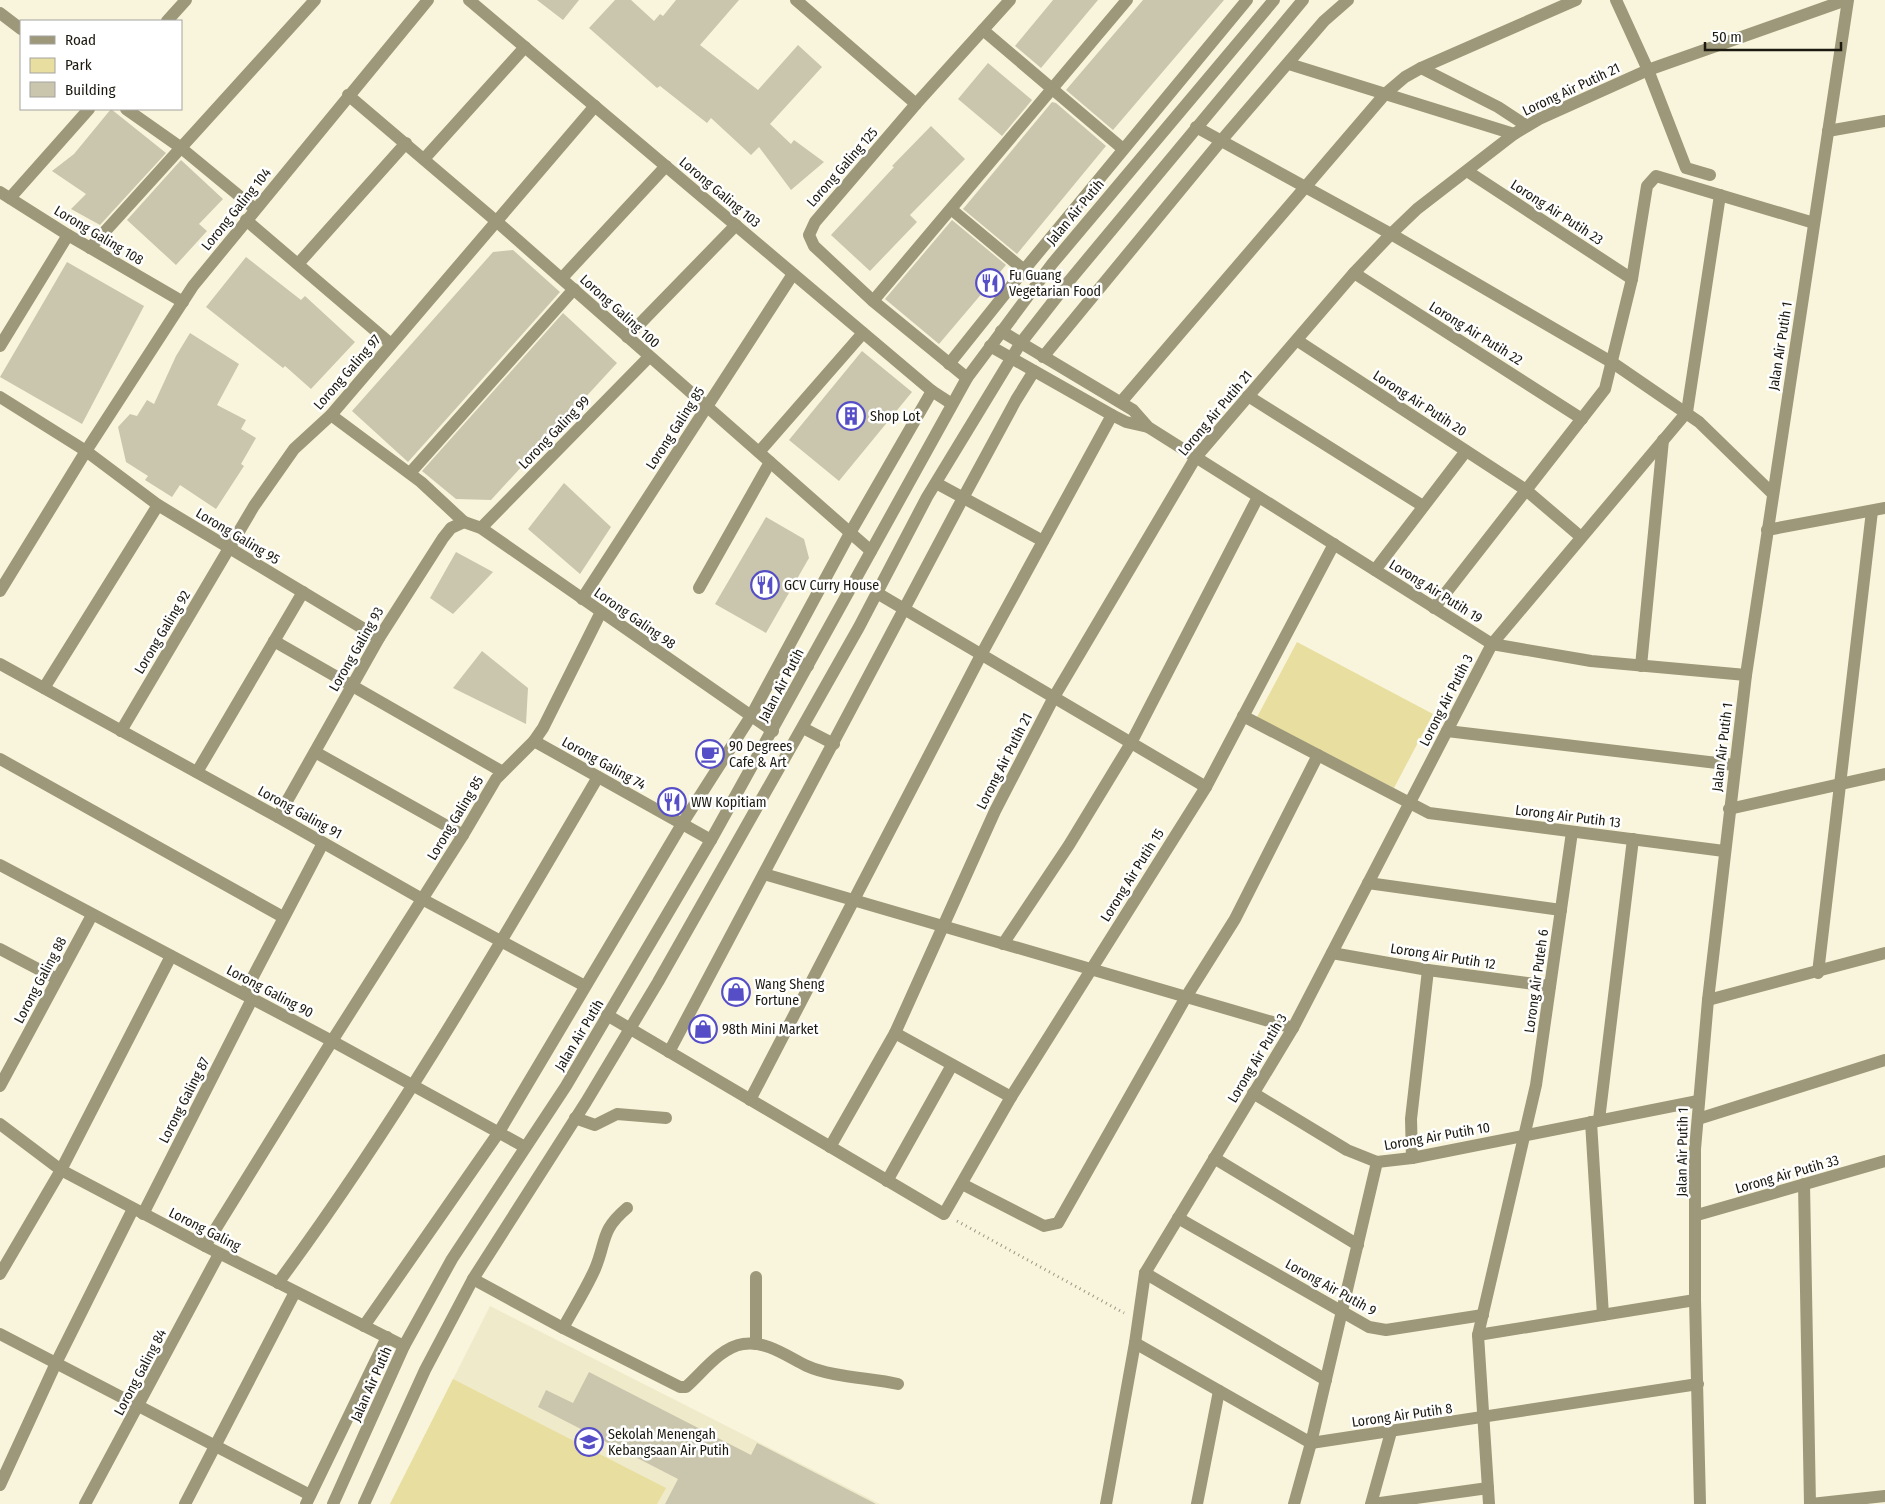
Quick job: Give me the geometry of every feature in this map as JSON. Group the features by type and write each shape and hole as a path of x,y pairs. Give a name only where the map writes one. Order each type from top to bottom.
{"street":[{"path":"168,20 186,0"},
{"path":"90,248 315,0"},
{"name":"Lorong Galing 104","path":"0,591 86,452 193,286 348,94 428,0"},
{"name":"Lorong Galing 103","path":"469,0 932,391 952,404"},
{"path":"796,0 916,104"},
{"name":"Lorong Galing 125","path":"967,378 873,301 814,246 811,242 810,229 916,104 1010,0"},
{"path":"873,301 1127,0"},
{"path":"949,364 1024,270 1247,0"},
{"name":"Jalan Air Putih","path":"333,1504 404,1346 452,1259 566,1086 712,840 967,378 1038,282 1274,0"},
{"path":"364,1504 425,1370 473,1279 630,1028 803,728 936,483 1020,344 1196,127 1303,0"},
{"path":"1042,357 1220,142 1324,21 1348,0"},
{"path":"1122,402 1304,187 1386,94 1405,76 1576,0"},
{"path":"1616,0 1648,70 1686,168 1710,175"},
{"name":"Lorong Air Putih 21","path":"830,1147 895,1033 994,811 1054,697 1196,457 1298,341 1354,273 1417,209 1527,126 1570,103 1648,70 1847,0"},
{"name":"Jalan Air Putih 1","path":"1700,1504 1695,1149 1698,1101 1724,851 1746,675 1847,0"},
{"path":"0,13 20,28"},
{"path":"983,30 1124,149"},
{"path":"424,159 525,46"},
{"path":"1289,64 1514,134"},
{"path":"1421,68 1498,107 1527,126"},
{"name":"Lorong Galing 100","path":"348,94 496,220 649,357 708,405 871,551"},
{"name":"Lorong Galing 97","path":"229,548 254,506 294,449 332,415 496,220 595,106"},
{"path":"5,195 88,110"},
{"path":"127,110 180,147 255,209"},
{"path":"1828,131 1885,121"},
{"path":"1196,127 1220,142 1391,234 1613,363 1687,412 1773,494"},
{"path":"298,264 406,143"},
{"path":"562,278 666,166"},
{"name":"Lorong Air Putih 23","path":"1466,171 1632,279"},
{"path":"1434,608 1606,389 1632,279 1647,186 1656,176 1814,222"},
{"name":"Lorong Galing 108","path":"5,195 68,235 183,302"},
{"path":"1687,412 1720,195"},
{"path":"951,209 1038,282"},
{"path":"246,220 391,344"},
{"path":"627,337 736,225"},
{"path":"0,346 68,235"},
{"name":"Lorong Air Putih 22","path":"1354,273 1582,419"},
{"name":"Lorong Galing 85","path":"582,599 793,274"},
{"path":"410,473 574,289"},
{"name":"Lorong Air Putih 19","path":"1000,331 1122,402 1133,410 1148,427 1492,644 1590,661 1746,675"},
{"path":"759,452 863,333"},
{"name":"Lorong Air Putih 20","path":"1298,341 1526,490 1581,537"},
{"name":"Lorong Air Putih 19","path":"990,346 1112,415 1126,422 1148,427"},
{"name":"Lorong Galing 99","path":"481,528 649,357"},
{"path":"669,1052 963,498 1016,400 1034,372"},
{"path":"364,1326 499,1132 682,824 751,716 850,533 932,391"},
{"path":"1248,396 1423,506"},
{"name":"Lorong Galing 95","path":"0,397 86,452 158,505 379,638"},
{"name":"Lorong Air Putih 3","path":"1106,1504 1135,1343 1145,1273 1293,1028 1492,644 1687,412"},
{"path":"332,415 438,495 464,522 481,528"},
{"path":"750,1100 981,655 1112,415"},
{"path":"1641,666 1663,440"},
{"path":"1375,570 1466,451"},
{"path":"699,588 770,462"},
{"path":"936,483 1043,542"},
{"path":"1003,944 1069,846 1130,742 1258,497"},
{"path":"44,688 158,505"},
{"path":"1767,530 1879,510 1840,783 1818,972"},
{"name":"Lorong Galing 93","path":"278,817 379,638 443,538 452,528 464,522"},
{"name":"Lorong Galing 98","path":"481,528 773,731"},
{"name":"Lorong Air Putih 15","path":"944,1214 1011,1098 1090,969 1206,787 1334,544"},
{"name":"Lorong Galing 92","path":"121,730 229,548"},
{"path":"197,772 303,592"},
{"path":"877,593 1206,787"},
{"name":"Lorong Galing 85","path":"332,1041 502,771 534,741 552,712 601,612"},
{"path":"274,641 502,771"},
{"path":"785,654 808,666"},
{"name":"Lorong Galing 91","path":"0,664 323,842 422,900 585,986"},
{"name":"Lorong Air Putih 13","path":"1243,716 1429,813 1724,851"},
{"path":"803,728 834,744"},
{"path":"1447,731 1734,765"},
{"name":"Lorong Galing 74","path":"534,741 712,840"},
{"path":"315,752 463,835"},
{"path":"962,1184 1044,1226 1058,1223 1186,998 1236,918 1318,755"},
{"path":"0,759 284,917"},
{"path":"1729,809 1885,774"},
{"path":"278,1283 413,1085 502,941 598,777"},
{"name":"Lorong Air Puteh 6","path":"1489,1504 1478,1335 1536,1085 1572,832"},
{"path":"1604,1315 1595,1121 1633,840"},
{"name":"Lorong Galing 87","path":"0,1485 56,1364 138,1212 248,996 284,917 323,842"},
{"name":"Lorong Galing 90","path":"0,865 332,1041 525,1147"},
{"path":"764,874 1293,1028"},
{"path":"1368,883 1561,910"},
{"name":"Lorong Galing 88","path":"0,1086 92,914"},
{"path":"0,949 58,979"},
{"name":"Lorong Air Putih 12","path":"1332,952 1428,970 1550,986"},
{"path":"1708,1000 1885,953"},
{"path":"0,1274 61,1170 171,956"},
{"path":"1412,1158 1411,1120 1428,970"},
{"path":"608,1015 944,1214"},
{"path":"895,1033 1011,1098"},
{"path":"205,1246 332,1041"},
{"path":"1698,1119 1885,1060"},
{"path":"887,1181 952,1065"},
{"name":"Lorong Air Putih 10","path":"1254,1093 1348,1150 1377,1162 1412,1158 1698,1101"},
{"path":"575,1118 595,1125 617,1114 666,1118"},
{"name":"Lorong Galing","path":"0,1124 61,1170 138,1212 404,1346"},
{"path":"1214,1158 1358,1245"},
{"name":"Lorong Air Putih 33","path":"1697,1215 1885,1160"},
{"path":"1294,1504 1311,1443 1377,1162"},
{"path":"1804,1184 1810,1504 1885,1496"},
{"path":"563,1328 595,1267 602,1240 609,1226 627,1208"},
{"name":"Lorong Air Putih 9","path":"1178,1218 1369,1327 1386,1330 1483,1314"},
{"name":"Lorong Galing 84","path":"86,1504 220,1254"},
{"path":"1145,1273 1326,1380"},
{"path":"756,1277 756,1344"},
{"path":"473,1279 563,1328 680,1387 686,1387 731,1348 742,1344 756,1344 819,1370 898,1384"},
{"path":"185,1504 295,1292"},
{"path":"1478,1335 1696,1300"},
{"path":"0,1334 217,1445 308,1499 387,1337"},
{"path":"1135,1343 1311,1443"},
{"name":"Lorong Air Putih 8","path":"1311,1443 1698,1384"},
{"path":"1197,1504 1219,1391"},
{"path":"1391,1432 1372,1504 1488,1488"}],"path":[{"path":"944,1214 1138,1321"}],"shaded area":[{"name":"Sekolah Menengah Kebangsaan Air Putih","path":"490,1306 880,1504 390,1504"}],"green space":[{"path":"1297,642 1433,714 1394,788 1257,717"},
{"path":"453,1379 666,1488 657,1504 390,1504"}],"building":[{"path":"537,0 579,0 563,20"},
{"path":"615,0 631,0 654,21 660,14 663,16 676,0 739,0 700,45 758,90 798,45 822,67 770,124 791,144 794,140 824,162 791,190 759,147 751,155 711,118 707,123 660,86 657,88 589,28"},
{"path":"1053,0 1098,0 1041,68 1015,46"},
{"path":"1143,0 1224,0 1113,130 1066,90"},
{"path":"988,63 1032,100 1002,136 958,99"},
{"path":"1052,102 1056,103 1106,146 1017,254 963,209"},
{"path":"110,110 166,153 100,225 71,209 86,194 52,171 74,154"},
{"path":"931,126 965,159 910,215 917,222 870,271 831,235 894,167 892,166"},
{"path":"181,160 223,199 199,224 207,231 176,265 127,220"},
{"path":"952,220 1006,265 939,344 885,299"},
{"path":"513,250 560,292 408,462 352,411 493,252"},
{"path":"246,257 301,300 305,296 355,342 311,389 285,366 283,368 206,307"},
{"path":"67,262 144,306 82,424 0,377"},
{"path":"563,313 617,363 491,500 456,499 422,471"},
{"path":"190,333 239,364 217,405 246,420 241,429 256,438 241,464 244,466 216,509 180,485 172,497 145,480 148,476 126,462 118,427 130,414 137,416 147,400 154,404 176,356"},
{"name":"Shop Lot","path":"862,351 912,392 839,481 789,440"},
{"path":"564,483 611,527 580,574 528,529"},
{"path":"766,517 804,539 809,558 766,633 715,604"},
{"path":"456,552 493,572 453,614 430,598"},
{"path":"482,651 528,688 526,724 453,688"},
{"path":"589,1372 751,1455 757,1443 876,1504 665,1504 678,1479 538,1407 546,1390 573,1403"}],"place":[{"name":"Fu Guang Vegetarian Food","path":"990,283"},
{"name":"Shop Lot","path":"851,416"},
{"name":"GCV Curry House","path":"765,585"},
{"name":"90 Degrees Cafe & Art","path":"710,754"},
{"name":"WW Kopitiam","path":"672,802"},
{"name":"Wang Sheng Fortune","path":"736,992"},
{"name":"98th Mini Market","path":"703,1029"},
{"name":"Sekolah Menengah Kebangsaan Air Putih","path":"589,1442"}]}
